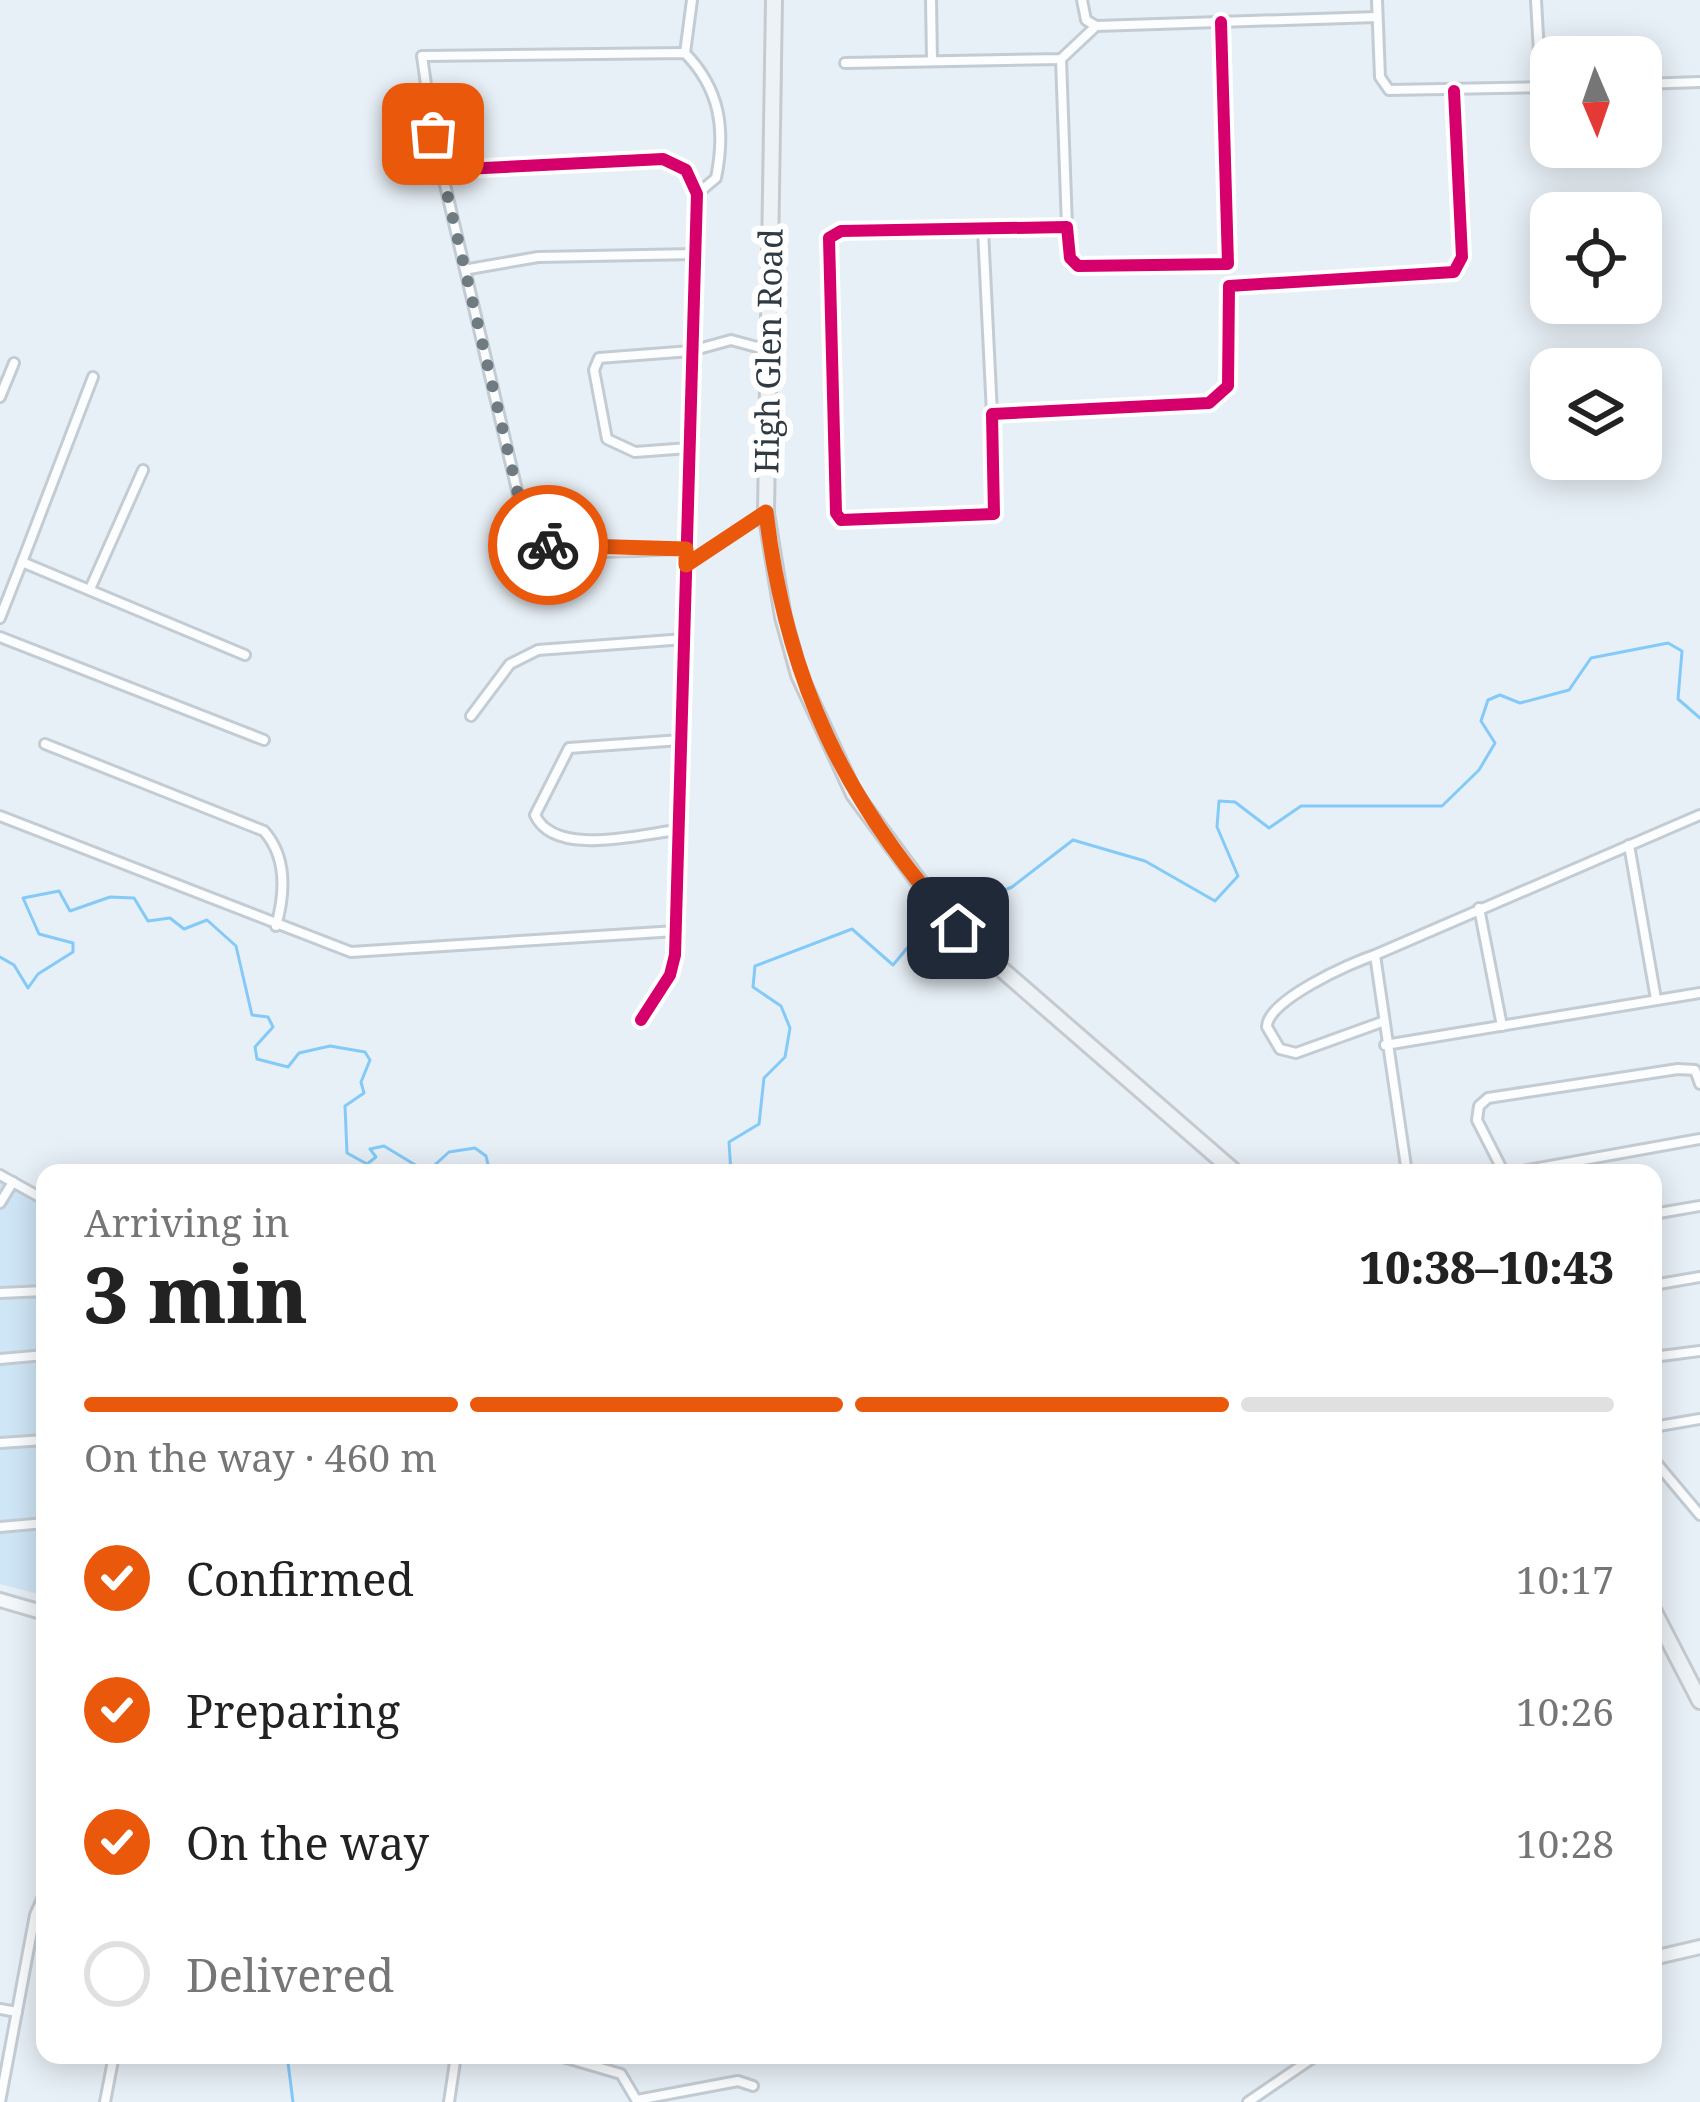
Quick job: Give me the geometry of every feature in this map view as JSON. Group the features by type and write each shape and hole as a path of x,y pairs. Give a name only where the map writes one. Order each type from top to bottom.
{"main road":[{"name":"High Glen Road","path":"774,0 766,512 783,617 826,740 875,826 949,917 992,961 1226,1164"},
{"path":"1662,1627 1700,1701"}],"street":[{"path":"692,0 686,52 709,78 719,122 716,178 697,194"},
{"path":"931,0 932,61"},
{"path":"1082,0 1086,20 1096,26 1378,16"},
{"path":"1377,0 1380,77 1389,91 1530,88"},
{"path":"1536,0 1540,36"},
{"path":"992,414 1209,403 1228,386 1221,22"},
{"path":"845,63 1061,59 1096,26"},
{"path":"686,52 422,56 433,134 469,268 525,524 535,537 558,548 686,549"},
{"path":"1061,59 1070,258 1078,266 1228,264"},
{"path":"1662,83 1700,82"},
{"path":"1229,286 1454,272 1462,256 1454,91"},
{"path":"444,170 663,159 686,170 697,194 676,931 670,975 641,1020"},
{"path":"983,230 994,514 850,524 836,513 829,238 841,231 1067,227"},
{"path":"469,268 538,256 695,254"},
{"path":"689,448 635,452 616,447 608,439 593,370 605,355 691,351 731,340 768,350"},
{"path":"0,397 14,363"},
{"path":"0,618 93,377"},
{"path":"90,589 143,470"},
{"path":"686,565 766,512"},
{"path":"22,562 245,655"},
{"path":"0,637 264,740"},
{"path":"471,716 510,664 538,650 685,639"},
{"path":"678,830 572,839 544,830 535,815 569,748 681,740"},
{"path":"45,744 264,831 275,846 286,892 276,926"},
{"path":"1382,1022 1296,1053 1280,1049 1266,1019 1273,1009 1350,963 1700,815"},
{"path":"0,816 320,944 372,952 676,931"},
{"path":"1629,844 1656,999"},
{"path":"1479,908 1502,1026"},
{"path":"1375,955 1405,1164"},
{"path":"1385,1045 1700,993"},
{"path":"1502,1164 1477,1120 1479,1106 1487,1098 1689,1068 1700,1084"},
{"path":"1558,1164 1700,1139"},
{"path":"0,1175 36,1195"},
{"path":"0,1203 13,1182"},
{"path":"1662,1212 1700,1206"},
{"path":"1662,1283 1700,1276"},
{"path":"0,1293 36,1291"},
{"path":"1662,1356 1700,1351"},
{"path":"0,1359 36,1356"},
{"path":"1662,1425 1700,1419"},
{"path":"0,1443 36,1441"},
{"path":"1662,1470 1700,1515"},
{"path":"0,1527 36,1524"},
{"path":"0,1600 36,1610"},
{"path":"0,2102 36,1914"},
{"path":"1662,1956 1700,1947"},
{"path":"0,2009 16,2012"},
{"path":"105,2102 112,2064"},
{"path":"448,2102 454,2064"},
{"path":"587,2064 621,2074 637,2101 738,2081 753,2086"},
{"path":"1248,2102 1304,2064"}],"shaded area":[{"path":"0,1168 36,1189 36,1594 0,1584"}],"waterway":[{"path":"955,911 1012,887 1073,840 1145,861 1215,901 1238,876 1217,827 1219,801 1235,802 1269,828 1301,806 1442,806 1479,770 1495,743 1481,721 1488,700 1500,695 1520,703 1569,690 1591,658 1668,643 1682,651 1678,699 1700,718"},
{"path":"0,957 14,965 28,988 38,974 73,952 73,943 39,934 23,898 59,891 70,911 110,897 134,898 148,921 170,918 184,929 207,920 236,946 252,1015 268,1017 273,1027 255,1047 257,1059 288,1067 299,1053 330,1046 365,1052 370,1060 361,1082 364,1093 345,1106 347,1153 367,1164"},
{"path":"730,1164 729,1142 759,1124 764,1078 785,1057 790,1028 781,1006 753,987 755,966 852,929 893,965 929,922 941,917"},
{"path":"367,1164 376,1157 370,1149 384,1146 414,1164"},
{"path":"436,1164 449,1152 475,1148 488,1164"},
{"path":"288,2064 293,2102"}],"cycle path":[{"path":"1221,22 1228,264 1078,266 1070,258 1067,227 841,231 829,238 836,513 841,520 994,514 992,414 1209,403 1228,386 1229,286 1454,272 1462,257 1454,91"},
{"path":"444,170 663,159 686,170 697,194 675,955 670,975 641,1020"}],"way so far":[{"path":"433,134 469,268 525,524 548,545"}],"route":[{"path":"548,545 686,549 686,565 766,512 783,617 799,675 826,740 875,826 958,928"}]}
